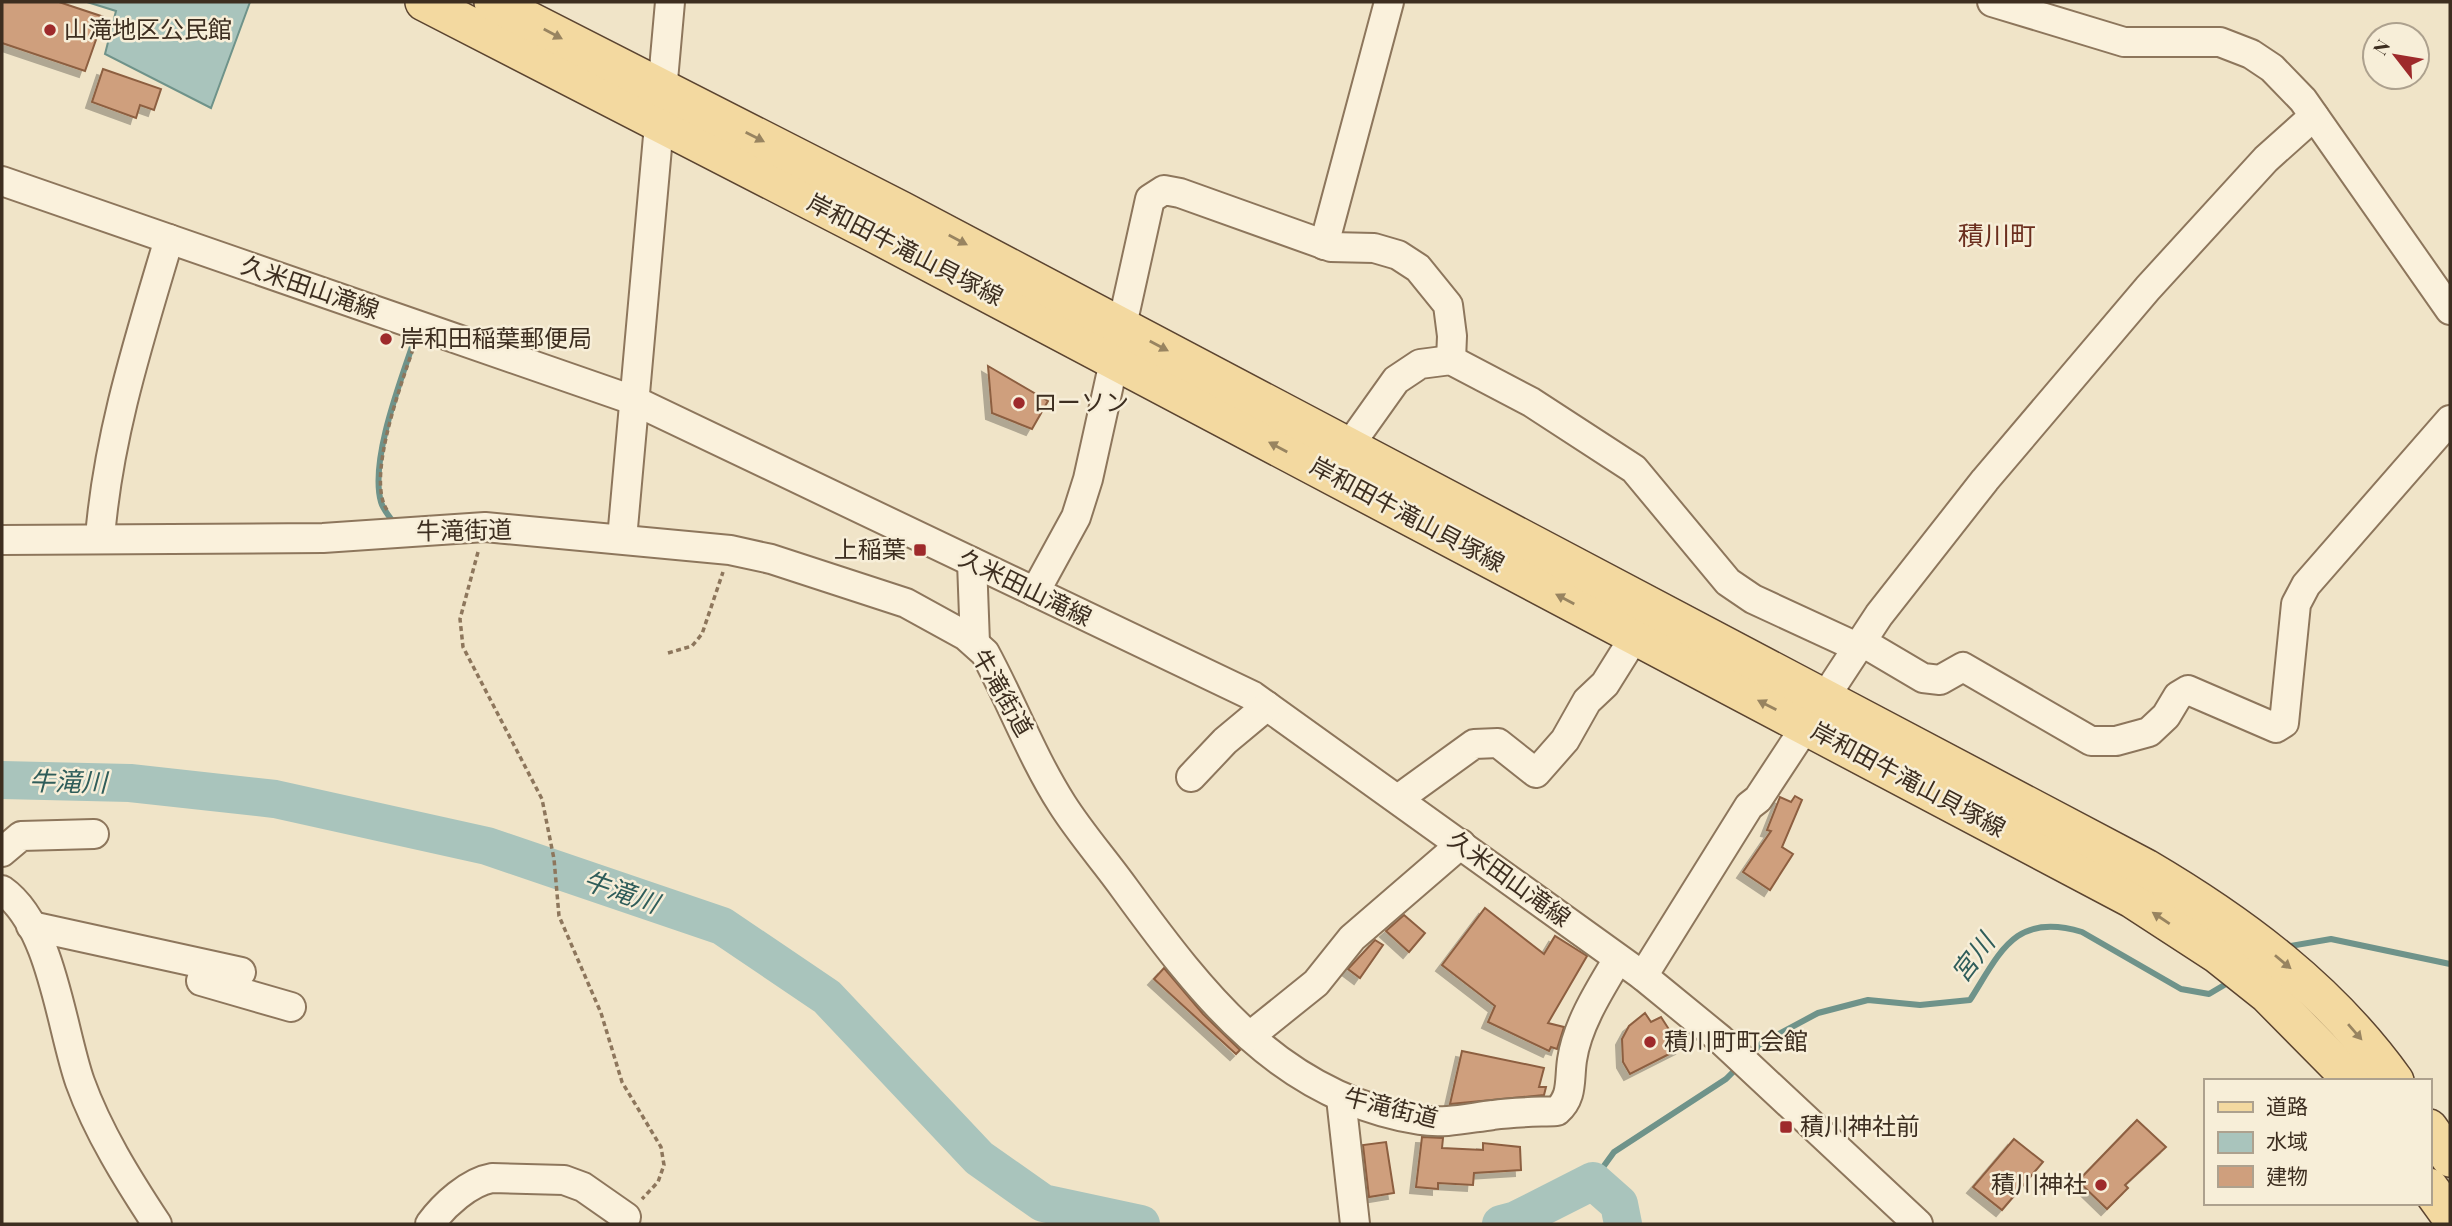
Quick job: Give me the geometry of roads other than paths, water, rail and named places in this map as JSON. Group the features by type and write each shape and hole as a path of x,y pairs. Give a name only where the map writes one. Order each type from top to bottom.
{"main road":[{"name":"岸和田牛滝山貝塚線","path":"424,2 660,108 889,204 1117,342 1634,636 1816,712 2146,867 2254,937 2343,1018 2393,1079"},
{"name":"岸和田牛滝山貝塚線","path":"492,2 660,108"},
{"name":"岸和田牛滝山貝塚線","path":"1117,342 1349,446 1816,712 2132,899 2218,956 2267,994 2351,1079"},
{"path":"2431,1132 2450,1158"},
{"path":"2431,1189 2450,1216"}],"street":[{"path":"622,539 670,2"},
{"path":"1324,245 1389,2"},
{"path":"1992,2 2124,41 2220,42 2251,54 2272,68 2314,116 2450,310"},
{"path":"1643,976 1749,806 1758,799 1861,645 1985,480 2148,288 2266,159 2314,116"},
{"name":"久米田山滝線","path":"2,181 633,400 1267,706 1643,976 1720,1039 1918,1224"},
{"path":"1035,592 1076,517 1088,479 1150,199 1164,190 1180,192 1324,245 1374,248 1398,255 1418,268 1448,305 1452,336 1451,360"},
{"path":"100,538 104,490 126,387 169,239"},
{"path":"1349,446 1396,380 1420,364 1451,360 1531,402 1634,469 1728,582 1753,599 1861,645 1923,678 1940,680 1963,667 2091,741 2116,741 2149,732 2166,716 2178,696 2188,690 2276,728 2284,723 2296,604 2306,585 2450,420"},
{"name":"牛滝街道","path":"2,540 323,538 485,527 730,550 771,559 906,603 975,643 995,671 1061,803 1191,978 1217,1008 1288,1068 1341,1098 1420,1120 1447,1122 1514,1113 1557,1111 1566,1103 1571,1086 1572,1059 1582,1030 1618,959"},
{"path":"972,562 975,643"},
{"path":"1398,799 1474,744 1498,743 1536,773 1565,740 1587,701 1605,684 1634,636"},
{"path":"1191,777 1225,741 1267,706"},
{"path":"2,852 21,836 94,834"},
{"path":"1250,1035 1316,983 1352,938 1461,844"},
{"path":"2,890 9,895 31,926 54,980 80,1080 121,1165 157,1224"},
{"path":"31,926 241,972"},
{"path":"186,959 195,979 291,1007"},
{"path":"1341,1098 1355,1224"},
{"path":"430,1224 459,1195 482,1179 492,1178 564,1180 583,1187 626,1217"}],"water":[{"path":"87,2 250,2 211,108 105,54 116,11"}],"waterway":[{"path":"395,525 381,502 380,463 389,417 417,332"},
{"name":"牛滝川","path":"2,780 130,783 275,799 487,846 722,926 827,997 979,1158 1043,1203 1141,1224"},
{"name":"宮川","path":"1749,1056 1762,1043 1818,1013 1868,1000 1920,1005 1970,1000 1991,966 2012,940 2041,927 2059,927 2082,932 2181,989 2209,994 2231,981"},
{"name":"宮川","path":"2285,947 2331,939 2450,964"},
{"name":"宮川","path":"1593,1181 1614,1152 1726,1079 1739,1066"},
{"name":"牛滝川","path":"1501,1224 1516,1220 1593,1181 1619,1204 1623,1224"}],"place":[{"name":"山滝地区公民館","path":"50,30"},
{"name":"岸和田稲葉郵便局","path":"386,339"},
{"name":"ローソン","path":"1019,403"},
{"name":"上稲葉","path":"920,550"},
{"name":"積川町町会館","path":"1650,1042"},
{"name":"積川神社前","path":"1786,1127"},
{"name":"積川神社","path":"2101,1185"}],"district":[{"name":"積川町","path":"1997,236"}]}
